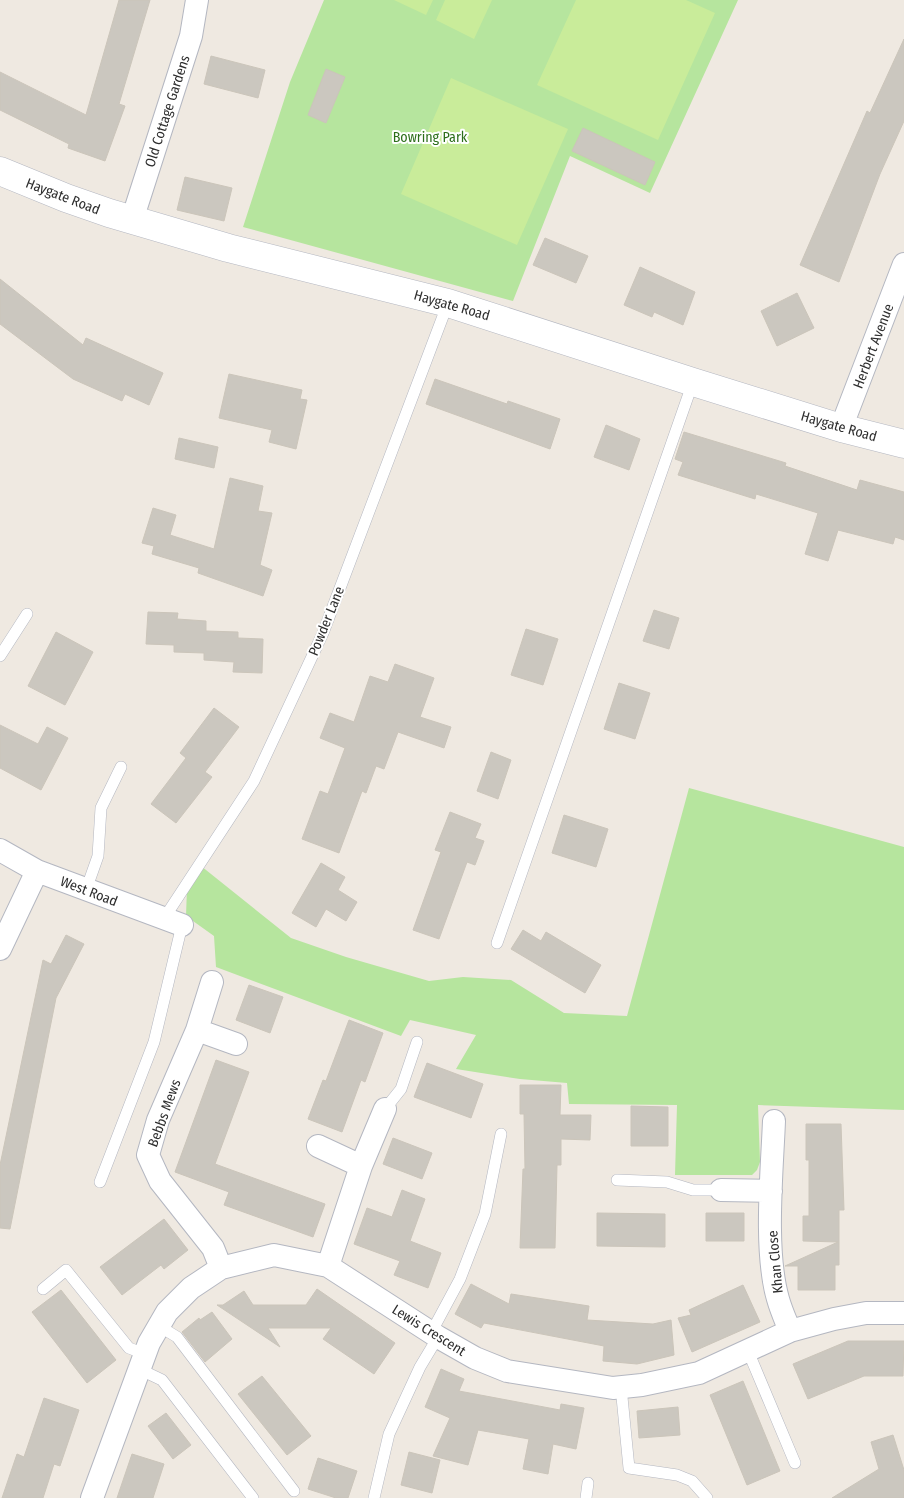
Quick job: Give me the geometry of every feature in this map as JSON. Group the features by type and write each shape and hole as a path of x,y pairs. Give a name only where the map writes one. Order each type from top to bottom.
{"street":[{"name":"Old Cottage Gardens","path":"132,220 191,36 197,0"},
{"name":"Haygate Road","path":"0,171 66,198 132,220 228,248 448,303 693,382 842,428 904,444"},
{"name":"Herbert Avenue","path":"842,428 904,264"},
{"name":"West Road","path":"0,850 37,871 172,922"},
{"path":"0,949 37,871"},
{"name":"Bebbs Mews","path":"212,982 197,1030 158,1120 148,1155 160,1181 213,1248 221,1268"},
{"path":"197,1030 236,1044"},
{"path":"328,1266 361,1166 385,1110"},
{"name":"Khan Close","path":"774,1121 771,1191 772,1257 777,1298 790,1331"},
{"path":"318,1146 361,1166"},
{"path":"721,1190 771,1191"},
{"name":"Lewis Crescent","path":"92,1498 142,1361 167,1312 191,1288 221,1268 274,1255 328,1266 434,1336 475,1358 507,1371 613,1388 642,1385 699,1373 790,1331 834,1319 866,1313 904,1313"}],"lane":[{"name":"Powder Lane","path":"100,1182 154,1042 172,922 254,782 323,633 448,303"},
{"path":"497,943 693,382"},
{"path":"0,656 28,614"},
{"path":"86,890 98,856 101,808 121,767"},
{"path":"385,1110 401,1089 417,1042"},
{"path":"374,1498 389,1434 460,1279 485,1214 501,1134"},
{"path":"617,1180 668,1182 693,1190 721,1190"},
{"path":"42,1289 66,1270 129,1348 162,1380 253,1498"},
{"path":"159,1326 177,1337 294,1491"},
{"path":"748,1351 796,1464"},
{"path":"621,1387 629,1468 677,1475 692,1482 707,1498"},
{"path":"586,1498 588,1483"}],"green space":[{"name":"Bowring Park","path":"324,0 738,0 650,193 570,156 513,301 243,227 290,82"},
{"path":"394,0 433,0 426,15"},
{"path":"445,0 492,0 474,39 436,20"},
{"path":"576,0 686,0 715,13 658,140 537,85"},
{"path":"451,78 568,129 517,245 401,194"},
{"path":"689,788 904,847 904,1110 758,1105 760,1162 757,1170 752,1175 675,1175 677,1105 569,1104 567,1083 520,1079 456,1069 476,1035 410,1020 401,1036 216,967 214,936 186,916 187,888 201,866 291,938 346,957 429,981 463,977 511,980 564,1013 627,1016"}],"building":[{"path":"119,0 150,0 119,104 125,106 105,161 68,148 69,144 0,110 0,72 86,115"},
{"path":"904,39 904,121 880,174 839,282 800,265 867,111 870,113"},
{"path":"211,56 265,70 258,98 204,84"},
{"path":"326,69 345,77 326,123 308,115"},
{"path":"583,128 655,162 645,185 572,151"},
{"path":"185,177 232,188 224,221 177,210"},
{"path":"545,238 588,256 576,283 533,265"},
{"path":"640,267 695,292 683,325 654,312 652,317 624,305"},
{"path":"0,279 83,345 86,338 163,373 149,405 125,394 122,401 73,379 0,324"},
{"path":"797,293 814,328 777,346 761,311"},
{"path":"229,374 302,390 300,399 307,400 296,449 269,442 272,430 219,418"},
{"path":"435,379 507,404 508,401 560,419 550,449 426,404"},
{"path":"606,425 640,439 629,470 594,457"},
{"path":"684,432 786,463 785,466 857,490 860,480 904,492 904,540 895,537 893,544 838,530 828,561 805,554 818,513 756,494 755,499 678,475 683,462 675,459"},
{"path":"179,438 218,447 214,468 175,459"},
{"path":"230,478 263,486 258,511 272,513 260,565 272,570 263,596 198,573 199,568 152,554 154,546 142,543 153,508 176,515 170,535 214,549"},
{"path":"654,610 679,618 669,649 643,641"},
{"path":"148,612 178,613 177,619 206,621 206,631 238,632 238,638 263,639 262,673 233,672 234,662 204,660 204,653 174,652 174,645 146,644"},
{"path":"526,629 558,639 543,685 511,675"},
{"path":"56,632 93,652 65,705 28,686"},
{"path":"395,664 434,678 420,717 451,727 444,748 398,732 384,769 376,766 366,793 362,791 339,853 302,839 320,791 328,794 345,748 320,738 330,713 354,722 370,676 388,682"},
{"path":"619,683 650,693 635,739 604,729"},
{"path":"214,708 239,727 205,772 212,777 176,823 151,804 186,758 180,753"},
{"path":"0,725 38,744 47,727 68,738 41,790 0,768"},
{"path":"491,752 511,760 498,799 477,791"},
{"path":"450,812 481,824 475,838 484,841 475,865 467,862 439,939 413,930 441,852 435,850"},
{"path":"564,815 608,829 596,867 552,853"},
{"path":"321,863 345,877 338,890 357,902 346,921 326,909 316,927 292,913"},
{"path":"523,930 541,941 546,932 601,965 585,993 511,949"},
{"path":"66,935 84,944 56,998 10,1229 0,1228 0,1165 43,960 51,964"},
{"path":"249,985 283,997 270,1033 236,1020"},
{"path":"349,1020 383,1033 365,1082 361,1080 342,1132 308,1119 323,1080 326,1081"},
{"path":"216,1060 249,1072 215,1164 325,1204 313,1237 224,1205 229,1192 175,1172"},
{"path":"427,1063 483,1084 471,1118 414,1097"},
{"path":"520,1085 561,1085 560,1115 591,1115 590,1140 561,1139 561,1165 557,1165 555,1248 520,1248 523,1169 525,1169 524,1114 520,1114"},
{"path":"631,1106 668,1107 668,1146 631,1146"},
{"path":"806,1124 841,1124 844,1210 839,1210 839,1265 835,1265 835,1290 798,1290 798,1266 785,1266 838,1242 803,1241 803,1216 809,1216 809,1160 806,1160"},
{"path":"393,1138 432,1153 422,1179 383,1164"},
{"path":"402,1190 425,1199 410,1241 441,1253 428,1288 394,1275 400,1261 354,1244 367,1208 392,1217"},
{"path":"597,1213 665,1214 665,1247 597,1246"},
{"path":"706,1213 744,1213 744,1241 706,1241"},
{"path":"164,1219 188,1250 164,1269 161,1265 122,1295 100,1267"},
{"path":"471,1284 509,1304 511,1294 589,1306 587,1320 653,1324 671,1320 674,1355 637,1364 603,1361 604,1346 484,1323 481,1328 455,1314"},
{"path":"743,1285 760,1322 692,1352 678,1318 691,1315 689,1310"},
{"path":"317,1289 395,1343 374,1374 323,1339 331,1328 268,1328 280,1347 217,1305 223,1305 244,1291 253,1305 306,1305"},
{"path":"61,1290 116,1360 87,1383 32,1312"},
{"path":"212,1312 232,1339 205,1362 182,1332 199,1318 200,1320"},
{"path":"848,1341 904,1341 903,1376 864,1376 808,1399 793,1364"},
{"path":"441,1369 464,1379 459,1391 560,1410 561,1404 584,1408 576,1449 553,1444 548,1474 523,1469 529,1439 478,1430 468,1465 433,1456 450,1418 425,1407"},
{"path":"262,1376 311,1436 287,1455 238,1394"},
{"path":"743,1381 780,1471 747,1485 710,1395"},
{"path":"44,1398 79,1410 60,1466 54,1464 43,1498 2,1498 17,1454 24,1457"},
{"path":"678,1407 680,1435 639,1438 637,1411"},
{"path":"166,1413 191,1445 173,1459 148,1426"},
{"path":"893,1435 904,1470 904,1498 832,1498 879,1469 871,1442"},
{"path":"409,1452 440,1460 432,1493 401,1485"},
{"path":"132,1454 164,1464 153,1498 117,1498"},
{"path":"318,1458 357,1471 348,1498 336,1498 308,1489"}]}
